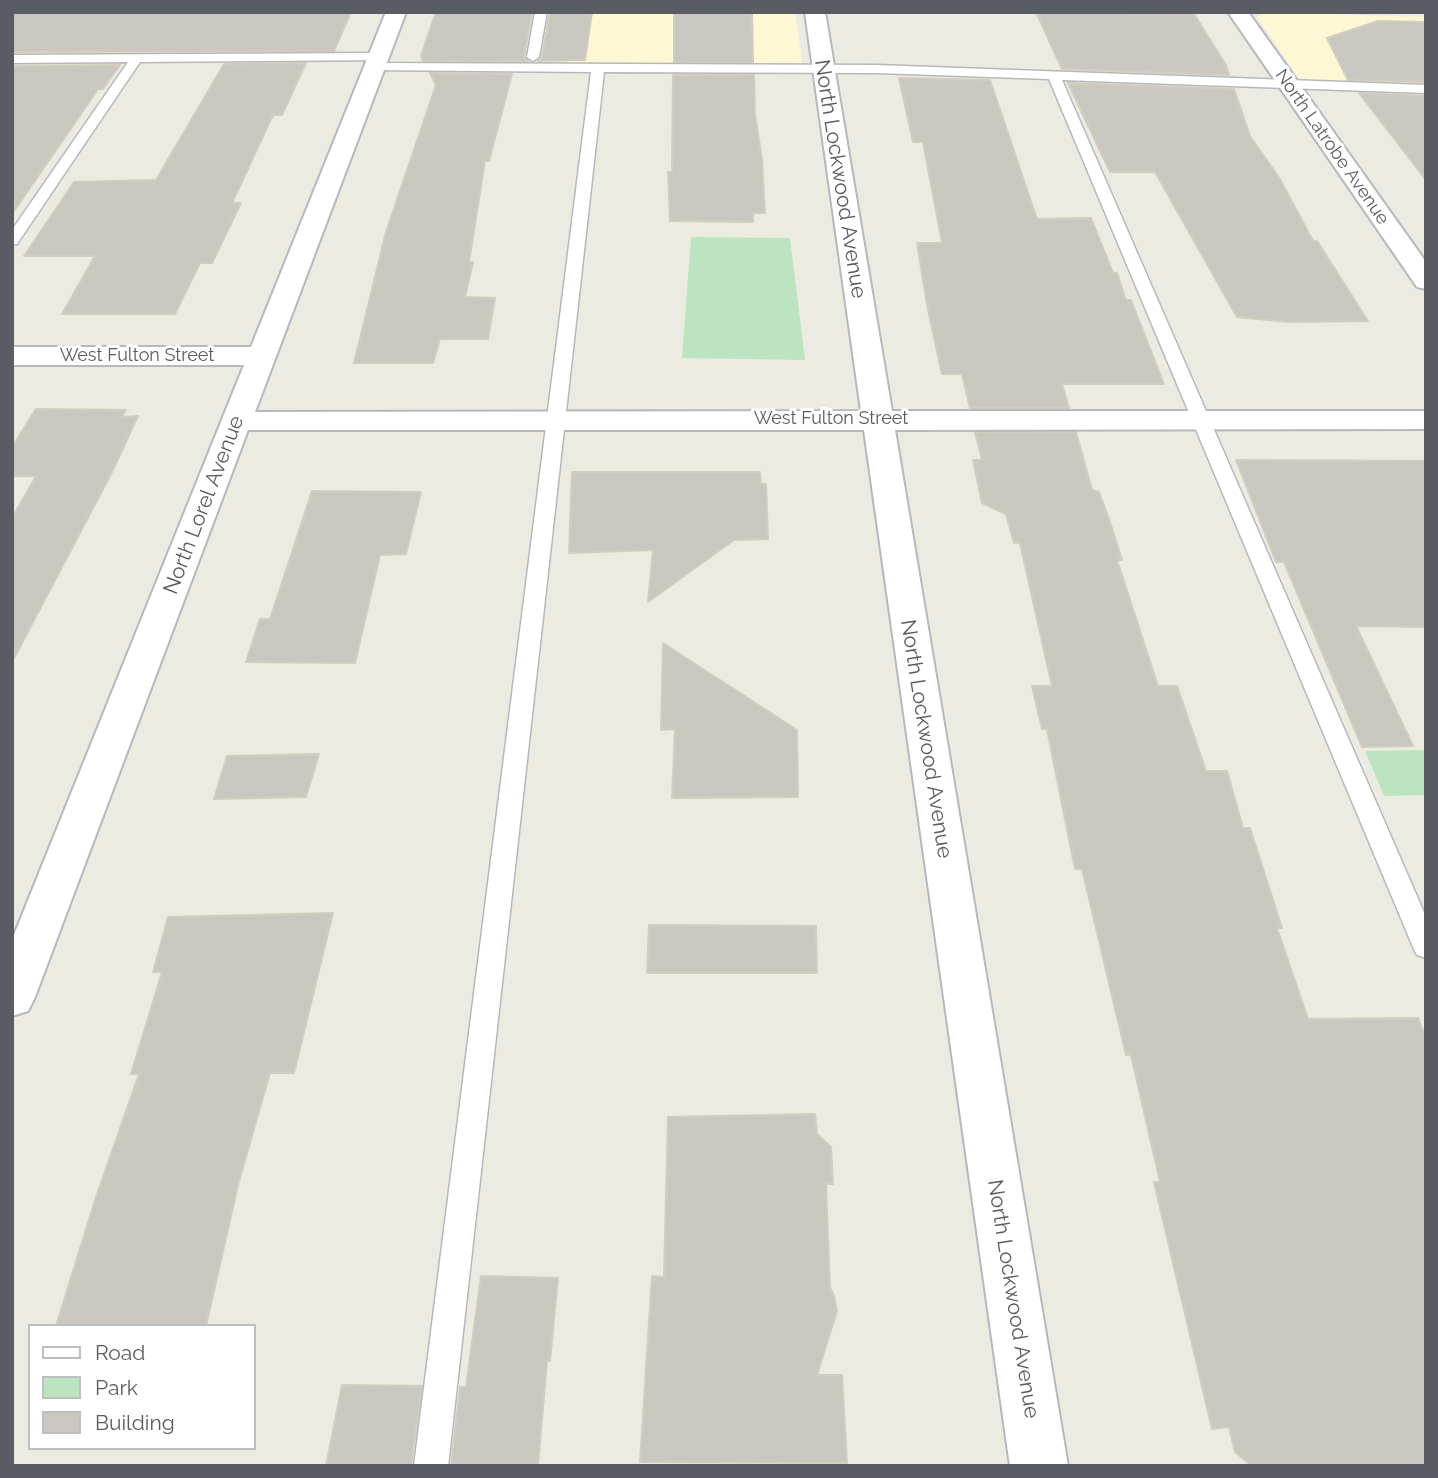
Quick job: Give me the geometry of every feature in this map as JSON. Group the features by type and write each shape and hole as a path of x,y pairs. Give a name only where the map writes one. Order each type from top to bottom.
{"street":[{"name":"North Lorel Avenue","path":"12,997 396,12"},
{"name":"North Lockwood Avenue","path":"815,12 1039,1466"},
{"name":"North Latrobe Avenue","path":"1238,12 1426,281"},
{"name":"West Fulton Street","path":"12,356 262,356"},
{"name":"West Fulton Street","path":"236,421 1426,420"}],"lane":[{"path":"533,57 541,12"},
{"path":"12,241 137,58"},
{"path":"12,59 137,58 598,68 824,68 1426,89"},
{"path":"431,1466 598,68"},
{"path":"1054,75 1426,947"}],"shaded area":[{"path":"562,12 795,12 803,68 553,68"},
{"path":"1268,12 1426,17 1426,89 1303,85 1257,17"}],"green space":[{"path":"691,237 790,238 805,360 682,358"},
{"path":"1426,750 1426,795 1384,796 1365,751"}],"building":[{"path":"12,12 351,12 334,51 12,52"},
{"path":"436,12 532,12 524,57 528,61 423,61 421,56"},
{"path":"550,12 592,12 585,60 538,61 542,57"},
{"path":"674,12 752,12 753,62 674,62"},
{"path":"1036,12 1194,14 1226,65 1229,75 1062,69"},
{"path":"1378,21 1426,22 1426,82 1348,80 1327,38"},
{"path":"306,63 282,115 273,115 232,203 241,203 212,263 200,263 175,314 62,314 95,256 24,256 74,182 156,180 224,64"},
{"path":"120,65 103,89 98,89 12,214 12,66"},
{"path":"430,73 512,74 489,161 485,161 469,262 473,262 465,297 495,298 488,339 440,339 433,363 354,363 386,232 436,85"},
{"path":"673,75 754,75 755,114 762,160 765,213 753,213 753,222 670,221 668,172 672,172"},
{"path":"899,78 990,80 1037,219 1091,218 1113,273 1117,273 1126,300 1131,300 1164,384 1062,384 1069,408 970,408 962,374 942,374 928,310 917,243 942,243 923,142 913,142"},
{"path":"1068,83 1234,89 1250,136 1280,179 1313,241 1317,241 1368,321 1289,322 1237,317 1155,172 1110,172"},
{"path":"1359,93 1426,96 1426,180"},
{"path":"36,409 126,410 122,417 138,416 111,474 12,662 12,518 36,476 12,476 12,447"},
{"path":"975,432 1076,432 1092,490 1099,492 1110,522 1122,560 1117,560 1158,686 1177,686 1206,771 1227,771 1243,828 1250,828 1282,928 1277,928 1308,1019 1418,1018 1426,1038 1426,1466 1252,1466 1235,1452 1229,1427 1212,1429 1154,1182 1160,1182 1131,1055 1126,1055 1082,869 1075,869 1047,729 1042,729 1032,686 1052,686 1020,543 1014,543 1006,514 982,503 973,460 982,460"},
{"path":"1236,460 1426,461 1426,627 1356,626 1413,746 1362,747 1284,562 1276,562"},
{"path":"572,472 760,472 761,484 766,484 768,539 734,540 648,602 653,550 569,553"},
{"path":"312,491 421,492 406,554 380,555 355,663 246,662 260,619 270,619"},
{"path":"663,643 797,730 798,797 672,798 675,729 661,730"},
{"path":"319,754 306,797 214,799 227,756"},
{"path":"333,913 294,1073 270,1073 238,1185 206,1324 57,1324 96,1197 139,1074 131,1074 162,972 153,972 168,917"},
{"path":"649,925 816,926 817,973 647,973"},
{"path":"815,1114 817,1134 831,1147 833,1184 826,1184 830,1287 837,1311 817,1375 842,1375 847,1463 640,1462 652,1276 664,1277 668,1117"},
{"path":"481,1276 558,1278 550,1361 547,1361 538,1466 451,1466 460,1387 466,1387"},
{"path":"342,1385 422,1386 411,1466 326,1466"}]}
